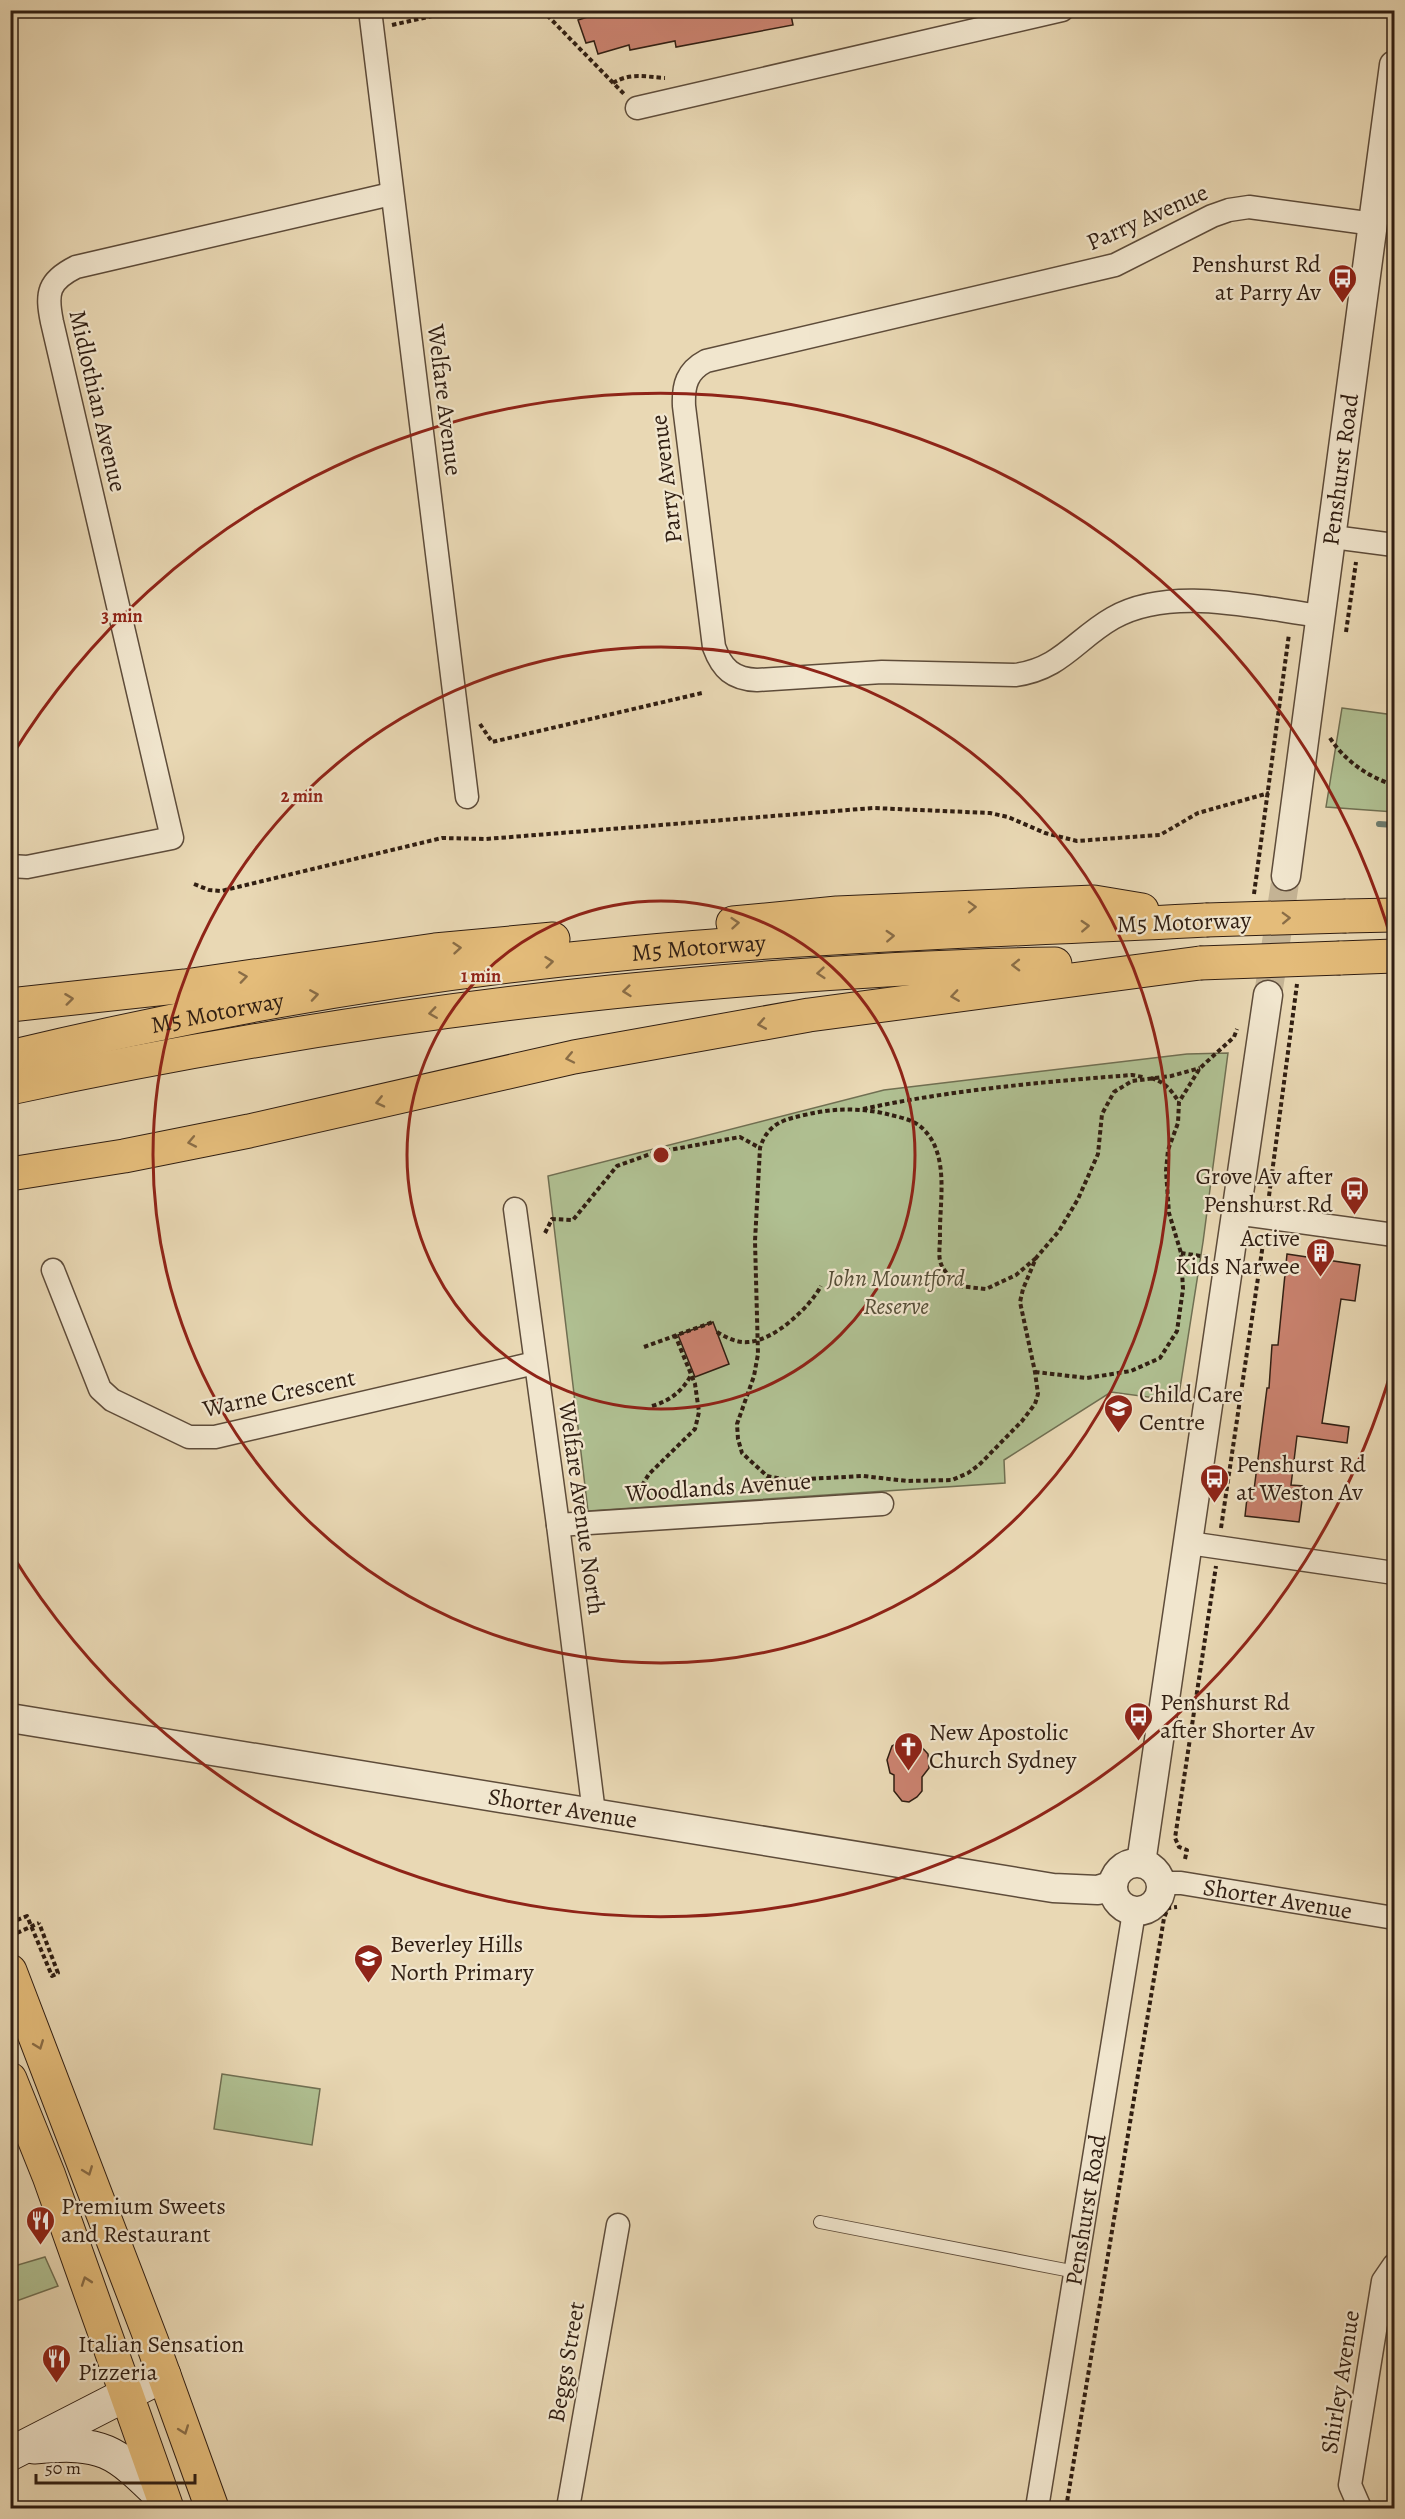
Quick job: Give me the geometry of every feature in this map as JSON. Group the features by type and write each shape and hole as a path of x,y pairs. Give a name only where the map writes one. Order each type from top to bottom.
{"highway":[{"path":"10,1005 186,986 435,950 837,913 1094,902 1206,920"},
{"name":"M5 Motorway","path":"10,1057 154,1024 290,999 414,979 539,963 757,943 1206,920 1395,915"},
{"name":"M5 Motorway","path":"10,1088 111,1066 256,1040 501,1004 826,972 986,965 1200,963 1395,956"},
{"path":"10,1183 574,1057 809,1015 1200,963"},
{"path":"10,1174 124,1156"},
{"path":"10,1971 164,2375 212,2508"},
{"path":"11,2082 49,2176 164,2503"}],"main road":[{"path":"15,2448 164,2375"},
{"path":"15,2448 74,2445 109,2451 129,2465 164,2503"}],"street":[{"path":"637,108 1062,10"},
{"name":"Welfare Avenue","path":"371,20 467,797"},
{"name":"Penshurst Road","path":"1286,876 1374,224 1386,193 1395,65"},
{"name":"Midlothian Avenue","path":"10,866 27,867 172,838 52,322 48,294 53,284 63,274 76,267 391,194"},
{"name":"Parry Avenue","path":"1321,616 1204,601 1147,603 1112,618 1046,668 1031,673 1015,675 882,672 745,680 734,676 718,659 714,647 684,406 684,387 691,371 706,361 1115,265 1212,216 1229,210 1249,207 1374,224"},
{"path":"1333,537 1395,545"},
{"path":"1141,1863 1268,995"},
{"name":"Welfare Avenue North","path":"515,1209 594,1813"},
{"path":"1235,1213 1395,1235"},
{"name":"Warne Crescent","path":"53,1270 100,1389 112,1400 189,1437 215,1437 534,1363"},
{"name":"Woodlands Avenue","path":"558,1525 882,1504"},
{"path":"1189,1542 1395,1573"},
{"name":"Shorter Avenue","path":"10,1718 1053,1888 1098,1890 1113,1885"},
{"path":"1141,1863 1154,1870 1161,1883 1159,1898 1148,1909 1134,1912 1119,1905 1115,1898 1113,1885 1120,1869 1126,1865 1141,1863"},
{"name":"Shorter Avenue","path":"1161,1883 1181,1883 1395,1918"},
{"name":"Penshurst Road","path":"1037,2508 1134,1912"},
{"name":"Beggs Street","path":"568,2508 618,2224"},
{"name":"Shirley Avenue","path":"1360,2508 1350,2485 1383,2281 1395,2265"}],"lane":[{"path":"820,2222 1076,2272"}],"path":[{"path":"371,20 459,10"},
{"path":"542,10 637,108"},
{"path":"1345,635 1357,561"},
{"path":"194,884 209,890 221,891 442,838 486,839 873,808 990,813 1008,817 1045,833 1077,841 1160,835 1198,813 1269,793 1289,634"},
{"path":"480,724 492,742 702,693"},
{"path":"1329,737 1341,755 1376,780 1395,785"},
{"path":"859,1110 910,1120 922,1128 938,1152 941,1177 940,1263 958,1286 986,1289 1016,1275 1036,1258 1059,1231 1078,1199 1098,1154 1102,1114 1114,1092 1132,1081 1171,1076 1200,1068"},
{"path":"1035,1372 1087,1378 1131,1371 1160,1358 1177,1331 1183,1289 1181,1253 1169,1213 1166,1171 1168,1150 1178,1123 1179,1102 1170,1089 1160,1081 1132,1075 1009,1086 916,1098 859,1110 817,1112 775,1125 764,1135 760,1148 755,1241 758,1340 754,1376 740,1412 738,1439 742,1453 753,1465 767,1476 787,1480 863,1476 906,1481 952,1480 968,1473 979,1465 1022,1421 1035,1404 1038,1394 1035,1372 1020,1302 1036,1258"},
{"path":"545,1233 552,1219 573,1220 617,1166 653,1153 740,1137 760,1148"},
{"path":"1221,1533 1263,1244"},
{"path":"717,1332 736,1341 758,1340 787,1324 802,1311 821,1286"},
{"path":"644,1347 713,1322"},
{"path":"630,1520 634,1498 650,1474 695,1429 699,1399 675,1335"},
{"path":"652,1406 676,1394 686,1385 691,1374"},
{"path":"1185,1859 1187,1850 1179,1847 1175,1838 1216,1564"},
{"path":"1066,2508 1164,1918 1168,1908 1177,1907"},
{"path":"10,1923 27,1916 52,1976 58,1973 39,1923 17,1933"}],"green space":[{"path":"1342,708 1394,715 1394,812 1326,807"},
{"name":"John Mountford Reserve","path":"1228,1053 1203,1242 1178,1401 1111,1392 1004,1460 1005,1483 588,1511 548,1176 884,1090 1187,1054"},
{"path":"222,2074 320,2089 312,2145 214,2129"},
{"path":"45,2257 58,2286 11,2303 11,2267"}],"building":[{"path":"610,10 611,14 626,10 790,10 793,25 676,47 675,41 630,50 629,45 598,54 594,41 586,43 578,20"},
{"path":"1287,1254 1360,1265 1355,1301 1341,1299 1322,1423 1349,1427 1347,1443 1297,1436 1291,1485 1304,1486 1299,1522 1245,1516 1248,1489 1254,1490 1267,1388 1269,1388 1272,1345 1278,1345"},
{"path":"713,1322 729,1364 695,1377 678,1335"},
{"name":"New Apostolic Church Sydney","path":"916,1741 928,1754 929,1768 922,1777 922,1791 909,1802 902,1801 894,1791 894,1775 890,1773 887,1760 892,1746 899,1742"}],"waterway":[{"path":"1379,824 1394,825"}],"tunnel":[{"path":"1268,995 1286,876"}],"place":[{"name":"Penshurst Rd at Parry Av","path":"1342,304"},
{"name":"Grove Av after Penshurst Rd","path":"1354,1216"},
{"name":"Active Kids Narwee","path":"1321,1278"},
{"name":"Child Care Centre","path":"1118,1434"},
{"name":"Penshurst Rd at Weston Av","path":"1215,1504"},
{"name":"Penshurst Rd after Shorter Av","path":"1139,1742"},
{"name":"New Apostolic Church Sydney","path":"908,1772"},
{"name":"Beverley Hills North Primary","path":"369,1984"},
{"name":"Premium Sweets and Restaurant","path":"40,2246"},
{"name":"Italian Sensation Pizzeria","path":"57,2384"}]}
